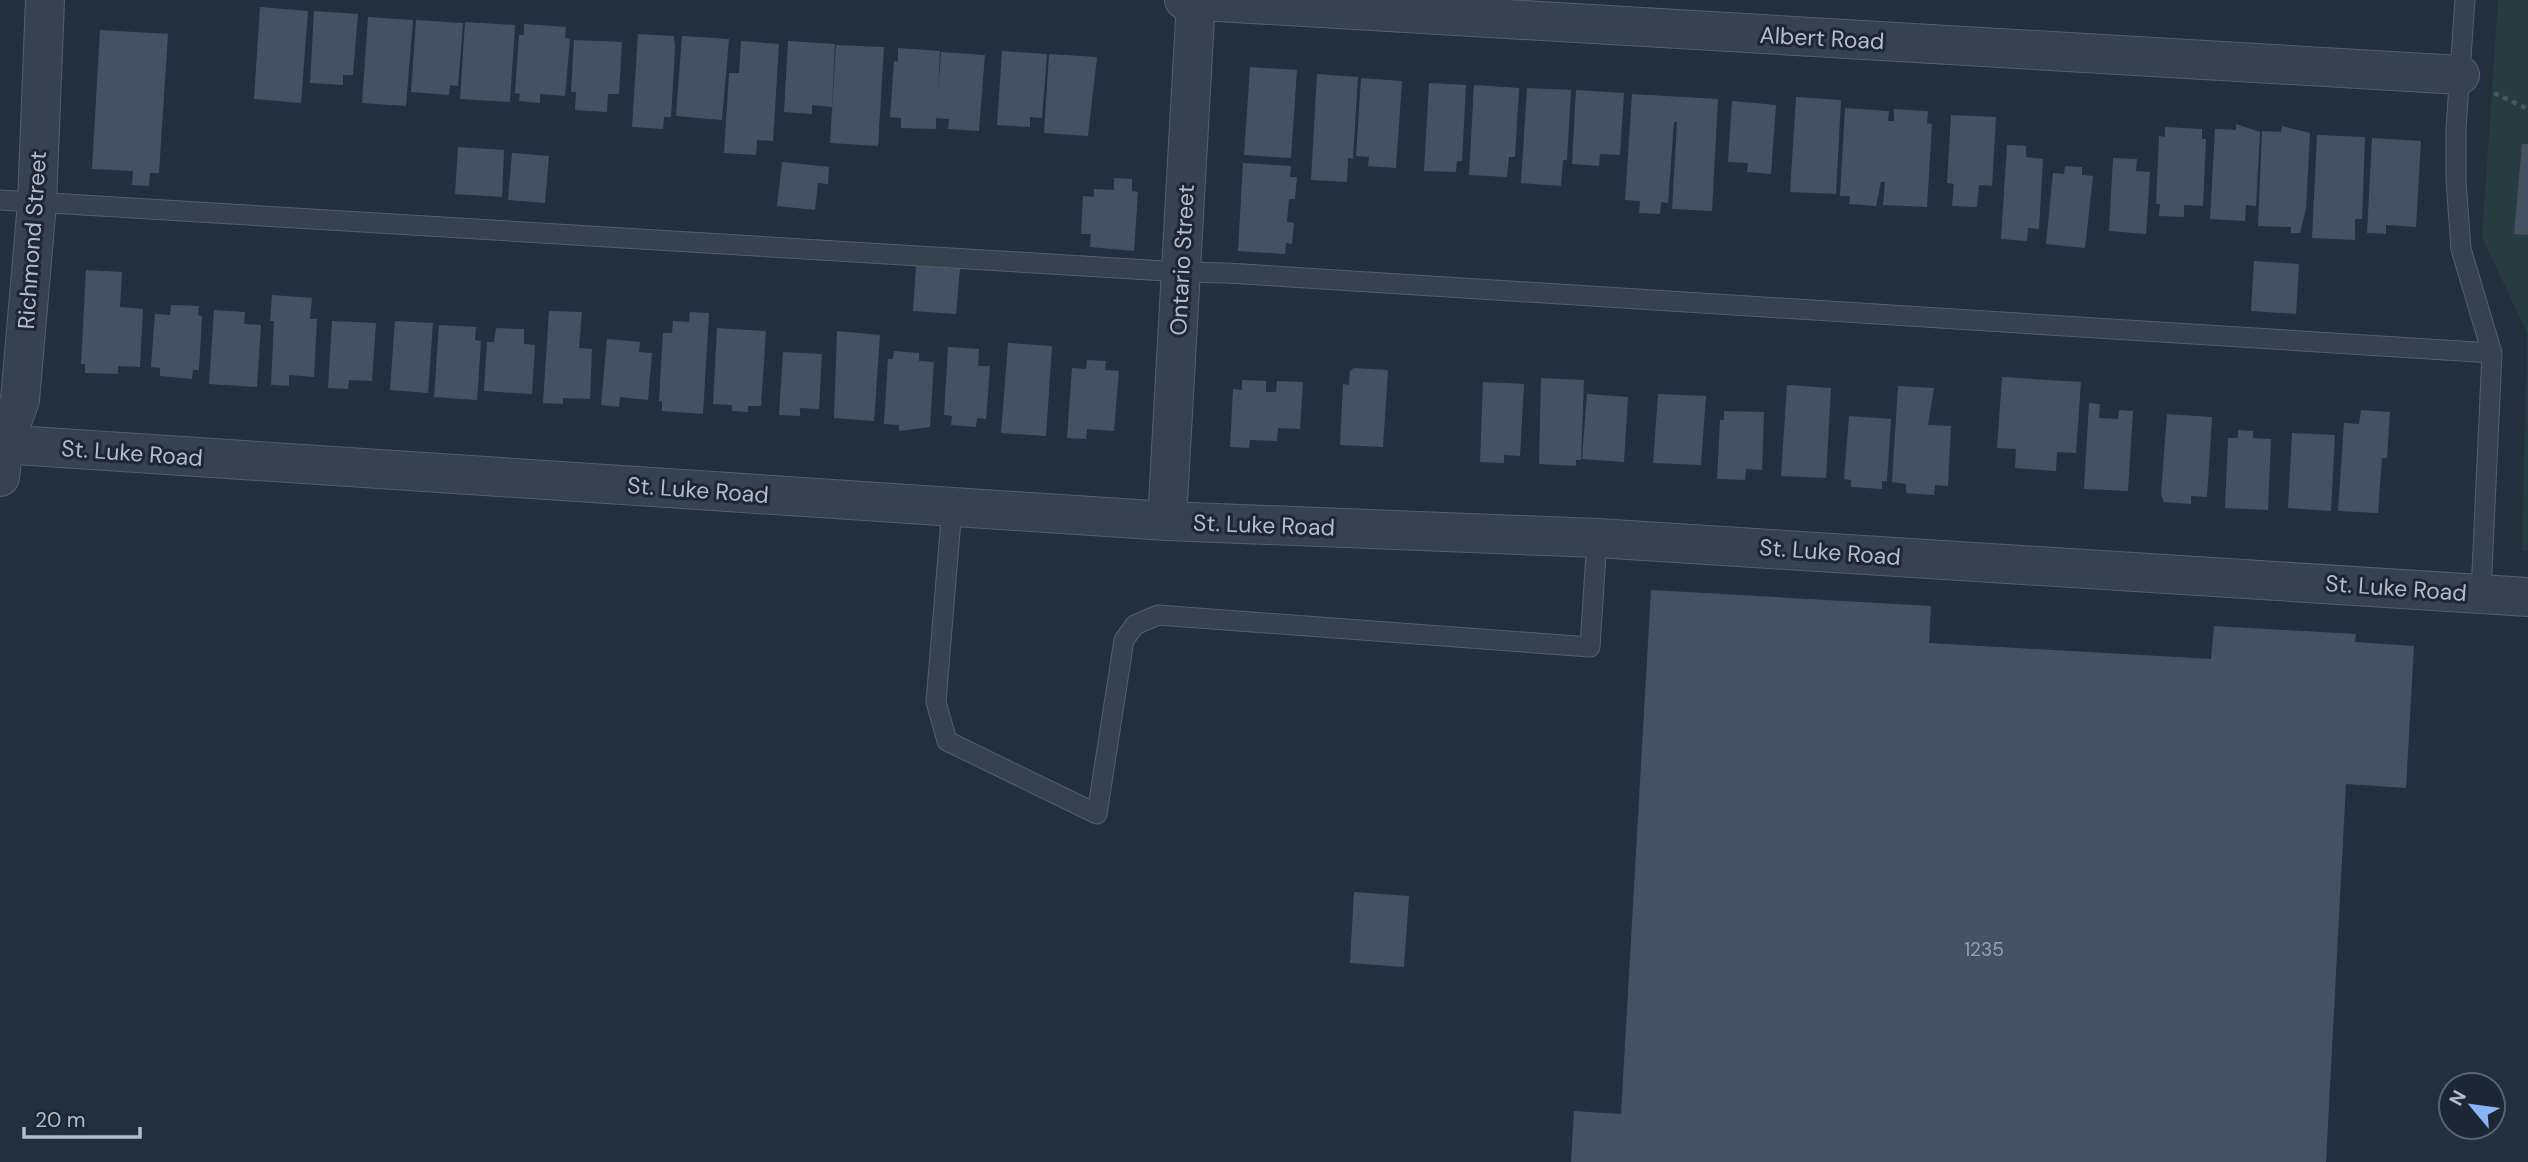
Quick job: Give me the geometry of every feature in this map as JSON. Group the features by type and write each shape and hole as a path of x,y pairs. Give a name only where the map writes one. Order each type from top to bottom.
{"street":[{"name":"Richmond Street","path":"1,455 20,400 37,203 45,0"},
{"name":"Albert Road","path":"1184,0 2460,75"},
{"name":"Ontario Street","path":"1167,521 1196,0"},
{"name":"St. Luke Road","path":"1,455 1167,521 1597,538 2528,597"}],"lane":[{"path":"2465,0 2456,180 2461,249 2492,353 2481,593"},
{"path":"0,201 1227,273 2492,353"},
{"path":"952,507 936,702 947,741 1097,814 1124,640 1135,625 1158,615 1590,648 1597,538"}],"green space":[{"path":"2498,0 2528,0 2528,551 2522,551 2527,333 2482,237"}],"building":[{"path":"260,7 308,11 301,103 254,99"},
{"path":"314,11 358,14 353,75 343,75 343,85 310,83"},
{"path":"368,17 413,20 406,106 362,103"},
{"path":"416,20 463,23 458,86 450,85 449,95 411,92"},
{"path":"465,22 515,25 510,102 460,99"},
{"path":"524,24 566,27 565,38 570,39 565,96 540,94 540,103 519,101 520,94 515,93 519,35 524,35"},
{"path":"100,30 168,34 159,173 150,173 149,186 132,185 133,171 92,169"},
{"path":"638,34 674,36 671,117 664,117 663,129 632,127"},
{"path":"682,36 729,39 722,120 676,116"},
{"path":"574,40 622,42 619,94 608,94 607,112 575,110 576,92 571,92"},
{"path":"741,41 779,44 773,141 757,140 756,155 724,153 729,73 739,73"},
{"path":"788,41 835,44 832,107 812,105 812,114 784,112"},
{"path":"836,45 884,47 878,146 830,143"},
{"path":"898,48 940,51 938,92 941,52 985,55 979,131 948,129 949,119 936,118 936,129 901,128 901,118 890,117 894,61 898,62"},
{"path":"1002,51 1047,54 1042,118 1030,117 1030,127 997,125"},
{"path":"1049,54 1097,57 1088,136 1044,133"},
{"path":"1250,67 1297,70 1291,158 1244,155"},
{"path":"1317,74 1358,77 1353,159 1348,158 1347,182 1311,180"},
{"path":"1361,78 1402,81 1396,168 1368,166 1369,157 1356,156"},
{"path":"1429,83 1466,85 1462,161 1457,161 1456,172 1424,171"},
{"path":"1474,85 1519,88 1515,157 1509,157 1507,177 1469,175"},
{"path":"1527,88 1571,90 1567,160 1563,160 1561,186 1521,183"},
{"path":"1576,90 1624,93 1620,155 1600,154 1599,166 1572,164"},
{"path":"1632,94 1718,99 1712,211 1672,209 1677,122 1674,122 1668,203 1661,202 1660,214 1639,213 1640,201 1625,200"},
{"path":"1796,97 1841,100 1836,194 1790,192"},
{"path":"1732,101 1776,105 1771,174 1747,172 1748,163 1728,162"},
{"path":"1845,108 1889,111 1888,121 1894,121 1894,109 1928,111 1927,123 1932,124 1927,207 1883,205 1885,182 1881,182 1876,206 1849,204 1850,196 1840,196"},
{"path":"1951,115 1996,117 1992,186 1979,185 1977,207 1952,206 1954,184 1947,183"},
{"path":"2236,124 2260,132 2256,206 2246,205 2245,221 2210,219 2215,129 2236,130"},
{"path":"2282,126 2310,133 2306,209 2300,233 2291,233 2291,227 2258,226 2262,131 2281,132"},
{"path":"2165,127 2202,129 2202,139 2206,139 2203,206 2184,205 2184,217 2159,216 2160,204 2156,204 2159,136 2165,137"},
{"path":"2317,135 2365,137 2362,219 2355,219 2355,240 2312,238"},
{"path":"2372,138 2421,141 2416,227 2386,225 2386,234 2367,233"},
{"path":"2522,144 2528,144 2528,235 2514,234"},
{"path":"2007,145 2026,146 2026,157 2043,159 2039,229 2028,228 2027,241 2001,239"},
{"path":"458,147 504,150 502,197 455,194"},
{"path":"512,153 549,156 545,203 508,200"},
{"path":"2113,158 2137,159 2136,171 2150,172 2146,234 2109,231"},
{"path":"782,162 829,167 828,184 818,183 815,210 777,206"},
{"path":"1243,163 1291,166 1290,177 1297,177 1295,199 1289,199 1287,222 1294,223 1292,244 1286,243 1285,254 1238,251"},
{"path":"2065,166 2082,167 2082,175 2093,176 2085,248 2046,244 2053,173 2064,174"},
{"path":"1114,178 1132,179 1132,191 1138,192 1134,251 1090,247 1091,234 1081,234 1083,196 1094,197 1094,189 1114,190"},
{"path":"2254,261 2299,264 2296,314 2251,311"},
{"path":"916,266 960,269 956,314 913,311"},
{"path":"86,270 122,272 120,307 143,309 140,367 118,366 118,374 85,373 85,364 81,364"},
{"path":"272,295 312,298 310,319 317,319 314,377 289,375 289,386 271,385 274,321 270,321"},
{"path":"171,305 199,306 198,315 202,316 199,370 193,370 192,379 160,376 160,368 151,367 155,314 170,315"},
{"path":"214,310 245,312 244,324 261,325 257,387 209,384"},
{"path":"549,311 582,312 579,348 592,349 590,399 563,398 563,404 543,403"},
{"path":"690,312 709,313 703,414 662,411 662,401 659,401 663,333 672,333 673,321 689,322"},
{"path":"332,321 376,323 372,381 349,380 348,389 328,388"},
{"path":"395,321 433,323 428,393 390,390"},
{"path":"439,325 476,327 475,340 481,341 477,400 434,397"},
{"path":"496,328 524,329 524,344 535,345 532,394 484,391 487,342 494,342"},
{"path":"717,328 766,331 761,406 748,406 748,412 732,411 732,405 713,404"},
{"path":"837,331 880,335 874,421 834,418"},
{"path":"607,339 640,342 639,352 652,353 648,400 620,397 619,407 601,405"},
{"path":"1008,343 1052,346 1046,436 1001,433"},
{"path":"948,347 979,349 978,366 990,366 986,419 977,418 976,427 951,425 952,416 944,415"},
{"path":"894,351 919,353 919,361 934,362 930,427 899,431 899,425 884,424 888,359 893,359"},
{"path":"783,352 822,354 819,409 800,408 800,416 779,415"},
{"path":"1087,360 1106,361 1105,370 1119,371 1114,431 1087,429 1086,439 1067,438 1072,368 1086,369"},
{"path":"1354,368 1388,370 1383,447 1340,445 1343,384 1349,385 1350,371"},
{"path":"2002,377 2081,382 2076,453 2057,452 2056,471 2015,468 2016,449 1997,448"},
{"path":"1541,378 1584,380 1581,460 1576,460 1576,466 1539,464"},
{"path":"1242,380 1266,381 1266,392 1276,392 1277,381 1303,382 1300,429 1278,428 1277,441 1250,440 1249,448 1230,447 1233,389 1242,390"},
{"path":"1483,382 1524,384 1520,456 1504,455 1504,463 1480,462"},
{"path":"1787,385 1831,388 1826,478 1781,476"},
{"path":"1898,386 1934,388 1928,425 1951,426 1948,486 1935,485 1934,495 1906,493 1906,484 1892,482"},
{"path":"1587,394 1628,397 1624,462 1582,459"},
{"path":"1658,394 1706,396 1701,465 1653,463"},
{"path":"2089,403 2100,404 2099,418 2118,419 2119,410 2133,411 2128,491 2084,489"},
{"path":"2361,410 2390,412 2387,458 2382,458 2378,513 2338,511 2344,423 2359,424"},
{"path":"1724,411 1764,412 1762,470 1746,469 1745,480 1717,479 1720,420 1724,420"},
{"path":"2167,414 2212,417 2207,497 2191,496 2191,504 2164,502 2161,494"},
{"path":"1849,416 1891,419 1887,481 1882,481 1882,489 1851,487 1851,480 1844,479"},
{"path":"2238,430 2253,431 2253,438 2271,439 2268,510 2225,508 2228,438 2238,438"},
{"path":"2292,433 2335,435 2331,511 2288,508"},
{"path":"1651,590 1931,606 1929,643 2211,659 2214,626 2356,634 2355,642 2414,646 2406,788 2346,784 2326,1162 1571,1162 1574,1111 1621,1114"},
{"path":"1354,892 1409,896 1404,967 1350,963"}]}
